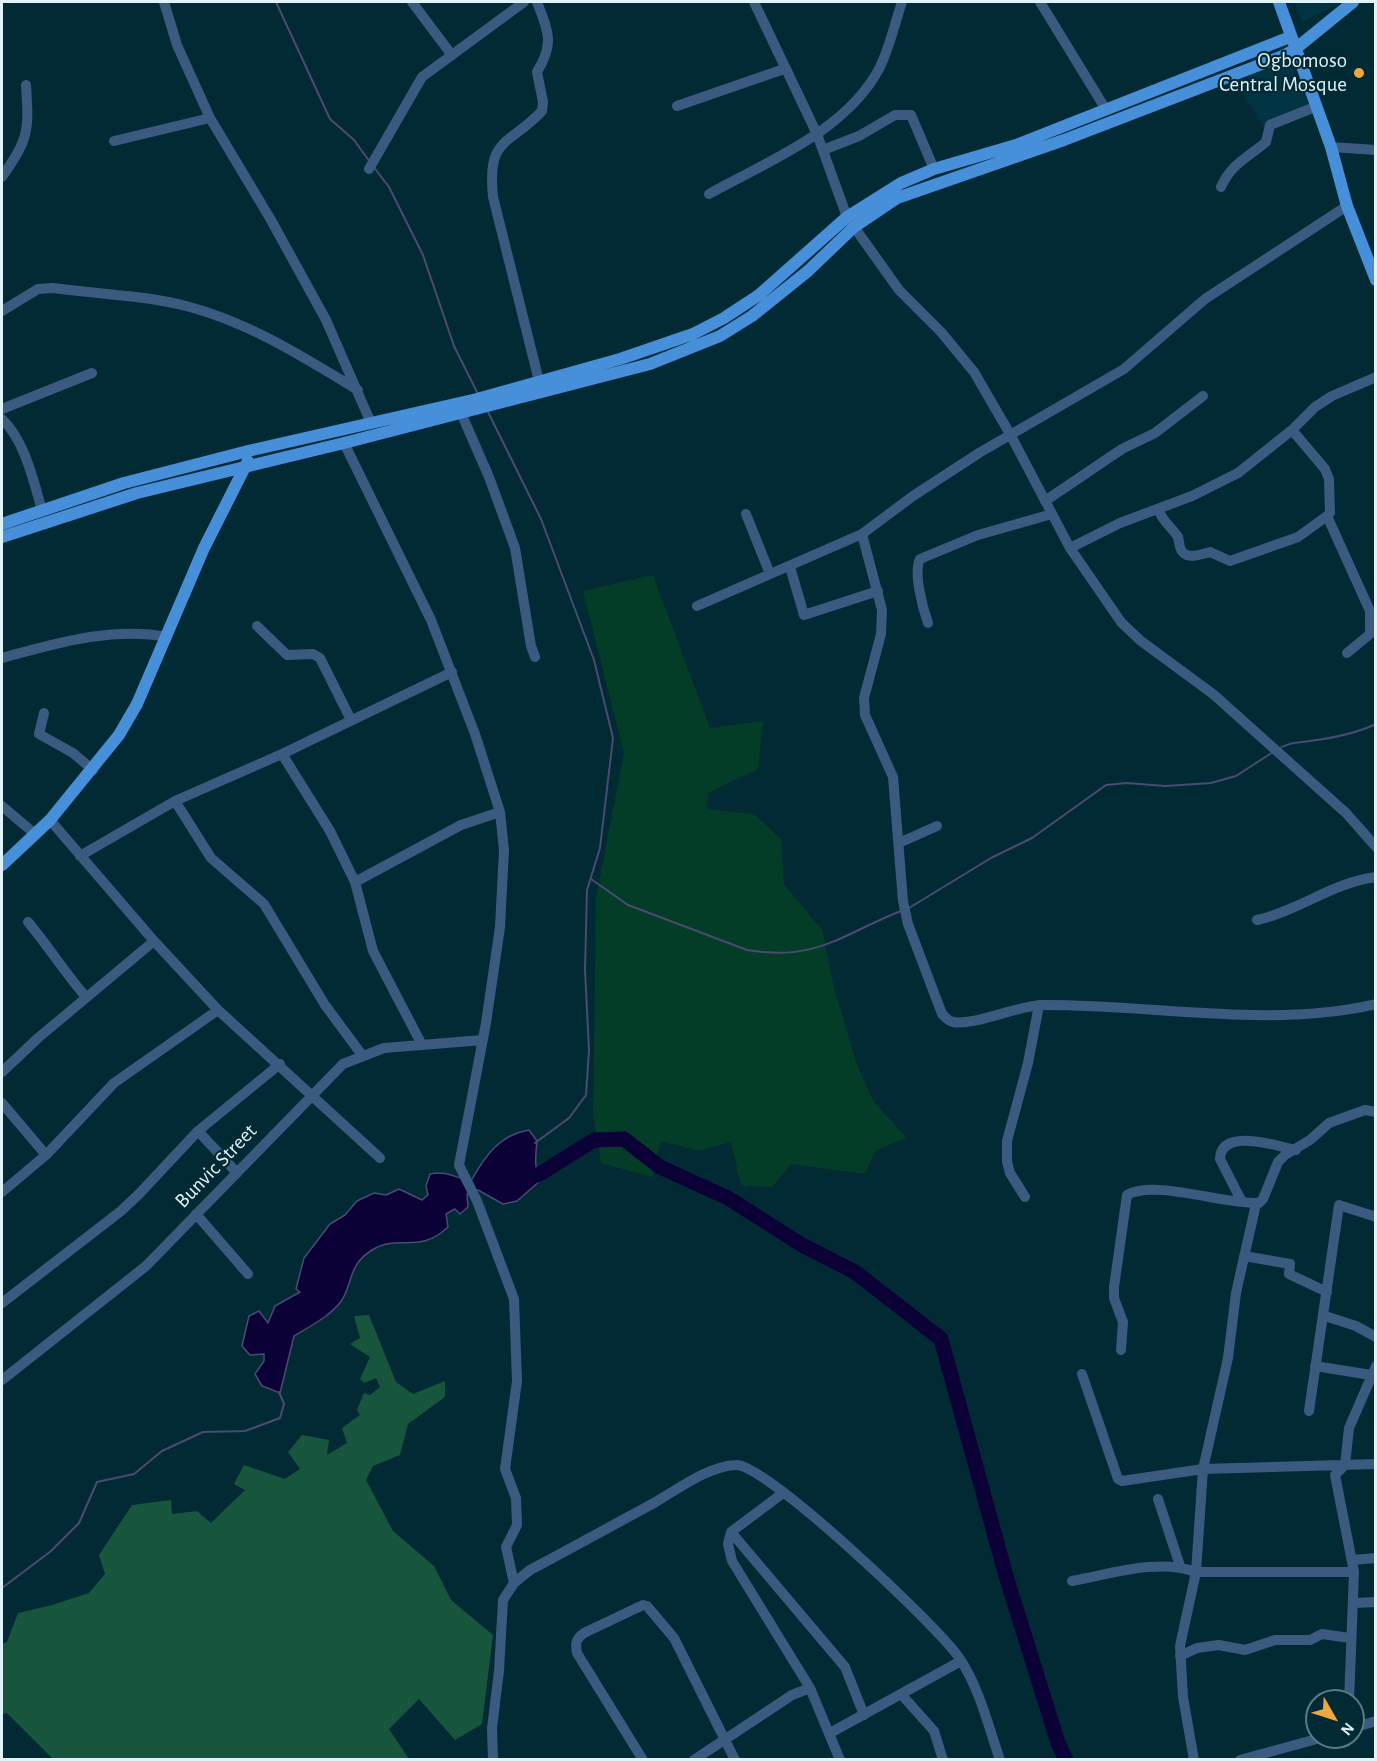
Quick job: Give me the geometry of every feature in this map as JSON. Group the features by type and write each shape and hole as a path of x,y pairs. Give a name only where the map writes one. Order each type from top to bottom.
{"main road":[{"path":"1279,2 1330,147 1347,206 1376,280"},
{"path":"2,524 124,483 248,451 371,423 485,402 650,364 720,336 780,295 850,222 922,187 1064,140 1294,50 1353,2"},
{"path":"2,537 137,493 461,413 538,381 620,359 693,334 724,318 759,295 901,183 934,169 1016,145 1290,37"},
{"path":"2,865 50,820 93,770 119,735 137,704 204,548 248,464 248,451"}],"street":[{"path":"164,2 177,45 210,118 299,268 359,390 371,423"},
{"path":"412,2 452,54"},
{"path":"369,169 422,77 524,2"},
{"path":"537,2 550,40 547,56 537,72 543,102 542,111 498,147 492,163 491,179 492,197 538,381"},
{"path":"754,2 817,134 850,222 899,290 968,364 1010,434 1070,548 1131,632 1202,685 1346,813 1376,847"},
{"path":"709,194 817,134 849,106 879,68 902,2"},
{"path":"1040,2 1106,108"},
{"path":"677,106 784,69"},
{"path":"2,177 24,143 28,126 26,85"},
{"path":"1221,187 1227,172 1237,162 1266,142 1270,125 1315,107"},
{"path":"823,150 859,136 895,115 911,115 934,169"},
{"path":"114,141 210,118"},
{"path":"1330,147 1376,150"},
{"path":"697,606 862,534 913,496 1010,434 1124,369 1205,299 1347,206"},
{"path":"2,311 38,289 53,288 184,306 235,322 276,340 359,390"},
{"path":"2,409 93,373"},
{"path":"1070,548 1120,523 1192,496 1238,473 1292,430 1315,407 1332,396 1376,377"},
{"path":"1046,501 1122,449 1155,433 1203,396"},
{"path":"461,413 489,477 515,548 531,646 535,657"},
{"path":"2,419 11,428 30,468 42,510"},
{"path":"1158,509 1168,528 1179,539 1181,550 1185,555 1195,557 1209,552 1230,561 1298,537 1330,513 1329,479 1325,469 1292,430"},
{"path":"344,443 431,620 495,791 500,812 504,850 503,898 483,1040 459,1165 477,1201 514,1299 517,1381 505,1469 516,1498 517,1525 506,1547 514,1583"},
{"path":"746,514 770,574"},
{"path":"928,623 920,584 918,564 920,559 978,535 1052,514"},
{"path":"1327,516 1370,611 1370,634 1347,653"},
{"path":"862,534 882,610 881,634 864,698 865,715 893,777 903,902 908,924 942,1014 950,1022 962,1022 1016,1008 1039,1005 1085,1005 1244,1016 1376,1004"},
{"path":"790,567 804,615 878,591"},
{"path":"257,626 287,656 313,654 320,658 351,720"},
{"path":"2,658 69,641 134,633 167,637"},
{"path":"80,856 175,801 282,754 452,672"},
{"path":"44,713 39,734 73,753 93,770"},
{"path":"282,754 330,831 355,882 373,951 421,1043"},
{"path":"175,801 211,858 264,904 326,1005 362,1055"},
{"path":"2,806 35,834"},
{"path":"355,882 452,830 500,812"},
{"path":"50,820 154,941 218,1010 313,1094 380,1158"},
{"path":"899,843 937,826"},
{"path":"1257,920 1279,915 1356,881 1376,877"},
{"path":"28,922 48,945 60,967 86,997"},
{"path":"2,1072 86,997 154,941"},
{"path":"1025,1197 1010,1173 1007,1162 1007,1141 1028,1063 1039,1005"},
{"path":"2,1192 46,1155 114,1083 218,1010"},
{"name":"Bunvic Street","path":"2,1380 127,1282 343,1064 384,1048 421,1043 483,1040"},
{"path":"2,1303 140,1194 198,1131 280,1064"},
{"path":"2,1103 46,1155"},
{"path":"1194,1760 1183,1697 1180,1646 1196,1572 1203,1469 1210,1425 1227,1358 1244,1256 1256,1204 1263,1199 1278,1162 1329,1123 1365,1110 1376,1112"},
{"path":"198,1131 237,1173"},
{"path":"1242,1202 1220,1159 1220,1151 1224,1145 1242,1140 1296,1150"},
{"path":"1121,1350 1122,1322 1114,1298 1114,1287 1124,1201 1127,1196 1132,1192 1163,1191 1256,1204"},
{"path":"1309,1411 1325,1316 1339,1205 1376,1216"},
{"path":"196,1214 248,1274"},
{"path":"1244,1256 1290,1264 1289,1274 1327,1292"},
{"path":"1325,1316 1356,1326 1376,1337"},
{"path":"1315,1366 1373,1370 1349,1428 1345,1465 1338,1470 1335,1483 1354,1572 1349,1689"},
{"path":"1082,1374 1118,1479 1122,1481 1203,1469 1376,1464"},
{"path":"493,1760 492,1728 499,1671 503,1600 514,1583 530,1570 714,1471 736,1465 747,1467 783,1493 898,1592 961,1661 984,1706 1000,1760"},
{"path":"783,1493 731,1532 728,1544 732,1561 810,1688 840,1760"},
{"path":"1158,1499 1180,1566"},
{"path":"731,1532 845,1667 864,1715"},
{"path":"1352,1560 1376,1558"},
{"path":"1072,1581 1141,1569 1180,1566 1196,1572 1354,1572"},
{"path":"1354,1603 1376,1602"},
{"path":"642,1760 577,1653 575,1646 577,1638 584,1633 637,1606 647,1606 674,1638 735,1760"},
{"path":"1180,1656 1197,1648 1219,1645 1245,1650 1275,1640 1310,1640 1322,1634 1350,1638"},
{"path":"830,1733 961,1661"},
{"path":"694,1760 792,1695 810,1688"},
{"path":"901,1694 934,1731 943,1760"},
{"path":"1240,1760 1305,1742"}],"shaded area":[{"path":"1294,2 1342,2 1302,22"},
{"path":"1280,61 1291,63 1308,104 1264,127 1238,87 1252,72"},
{"path":"529,1130 537,1141 536,1166 541,1180 517,1201 503,1204 478,1190 467,1194 468,1207 460,1214 455,1209 446,1214 448,1227 438,1235 418,1242 382,1245 365,1255 355,1267 346,1293 338,1305 320,1320 294,1336 280,1393 262,1386 255,1374 264,1361 264,1354 250,1355 242,1346 249,1316 259,1311 268,1323 275,1306 300,1292 296,1289 304,1258 330,1224 345,1215 357,1201 374,1193 386,1195 399,1189 422,1200 428,1195 426,1186 430,1174 446,1174 471,1181 494,1148 509,1137"}],"green space":[{"path":"653,575 710,728 763,721 758,769 708,793 707,809 754,814 781,839 784,884 822,930 834,988 857,1065 874,1102 907,1138 876,1150 865,1174 791,1164 772,1187 741,1186 731,1142 699,1151 661,1141 652,1177 601,1163 593,1113 596,898 624,753 583,591"},
{"path":"369,1315 396,1382 413,1394 445,1381 445,1397 408,1424 400,1455 373,1466 366,1480 393,1531 434,1566 451,1600 493,1635 482,1724 455,1740 419,1699 389,1729 409,1759 53,1759 7,1713 2,1714 2,1644 7,1642 18,1613 89,1593 105,1574 99,1555 132,1505 171,1500 172,1514 197,1511 211,1523 245,1490 234,1484 244,1465 285,1479 300,1469 288,1452 302,1435 329,1440 327,1455 347,1443 342,1428 360,1415 357,1410 364,1393 370,1395 380,1387 376,1378 364,1383 360,1379 370,1357 350,1344 360,1338 354,1316"}],"waterway":[{"path":"276,2 330,119 354,140 370,162"},
{"path":"373,166 389,187 423,255 454,346 478,394"},
{"path":"487,410 541,519 594,660 613,738 600,848 587,890 585,970 589,1050 586,1095 569,1118 535,1143"},
{"path":"1278,749 1294,743 1344,735 1376,724"},
{"path":"909,908 991,858 1032,838 1106,785 1127,783 1165,786 1211,783 1236,776 1273,752"},
{"path":"591,879 628,905 747,950 771,953 792,952 828,944 901,911"},
{"path":"538,1175 594,1140 624,1139 660,1167 728,1198 802,1245 855,1272 941,1339 1006,1576 1058,1743 1066,1760"},
{"path":"2,1588 51,1551 79,1523 97,1482 134,1474 162,1451 203,1432 245,1431 280,1418 284,1404 279,1392"}],"place":[{"name":"Ogbomoso Central Mosque","path":"1359,73"}]}
